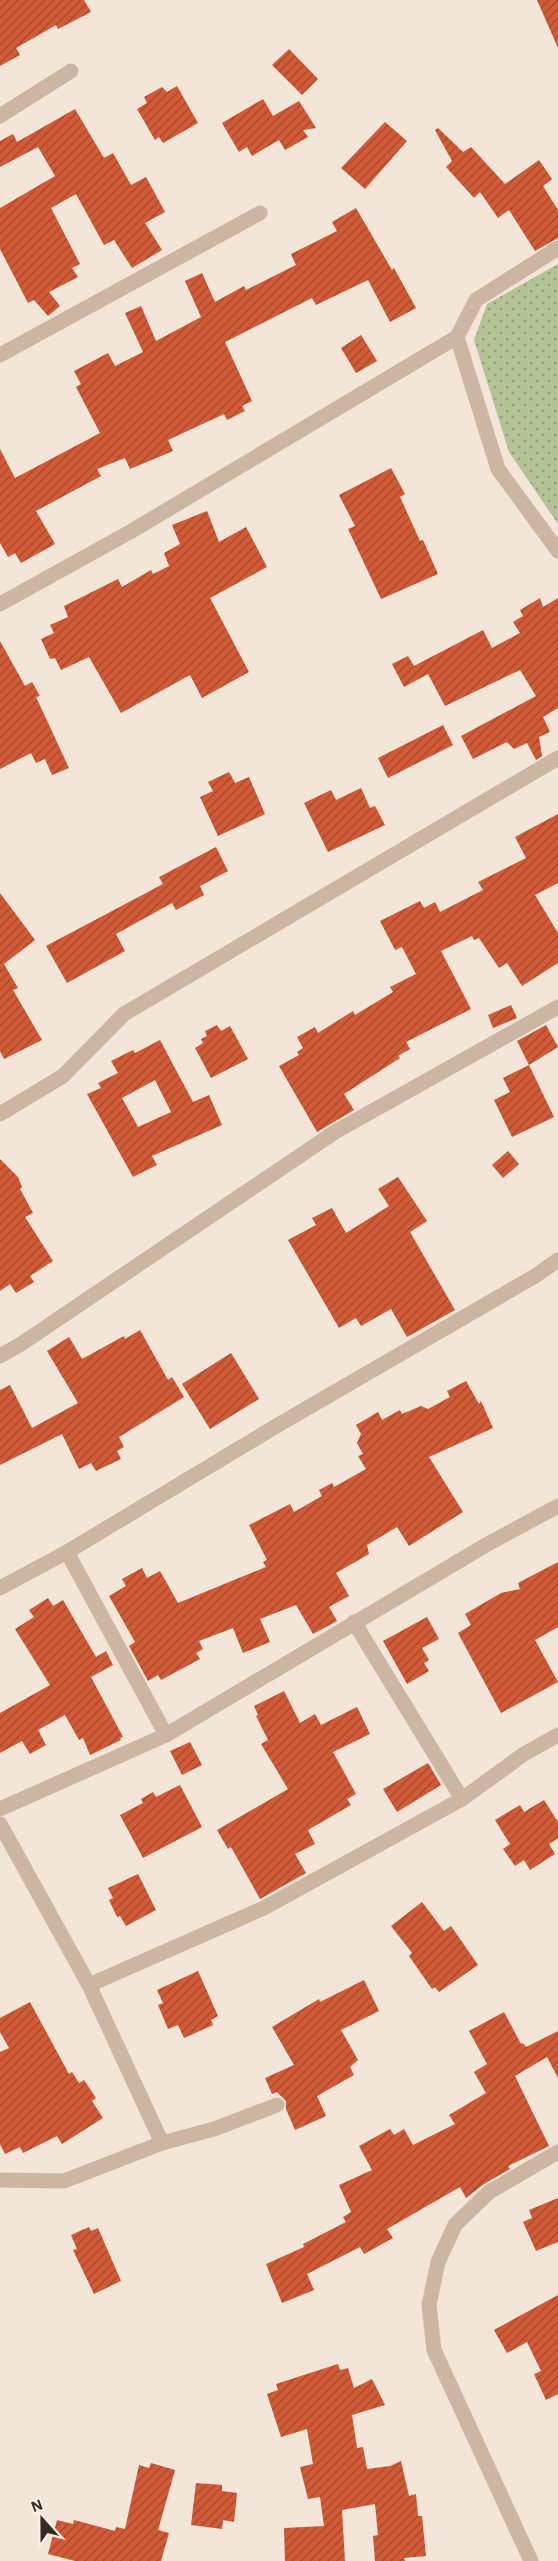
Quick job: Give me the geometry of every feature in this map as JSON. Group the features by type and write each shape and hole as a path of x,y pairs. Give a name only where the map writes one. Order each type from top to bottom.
{"street":[{"path":"0,116 71,71"},
{"path":"0,355 260,213"},
{"path":"0,604 130,532 457,337 476,300 558,248"},
{"path":"457,337 498,469 558,551"},
{"path":"0,1114 63,1076 124,1014 558,758"},
{"path":"0,1356 334,1132 558,1007"},
{"path":"0,1588 67,1552 558,1260"},
{"path":"0,1809 166,1735 354,1622 558,1506"},
{"path":"67,1552 166,1735"},
{"path":"354,1622 462,1799"},
{"path":"88,1986 264,1908 462,1799 524,1754 558,1735"},
{"path":"0,1824 88,1986 162,2143"},
{"path":"0,2180 64,2181 162,2143 214,2129 277,2105"},
{"path":"531,2561 434,2350 429,2305 438,2262 455,2225 489,2192 558,2152"}],"green space":[{"path":"558,264 558,524 509,452 474,340 487,304"}],"building":[{"path":"0,0 84,0 91,12 58,29 56,25 16,48 20,55 0,66"},
{"path":"537,0 558,0 558,48"},
{"path":"289,49 318,79 302,95 272,65"},
{"path":"177,86 198,123 163,143 159,137 155,140 137,109 147,103 144,97 162,87 167,92"},
{"path":"263,99 273,116 299,101 316,128 303,130 308,137 285,150 279,140 252,156 247,147 239,152 222,123"},
{"path":"75,109 104,158 113,153 131,185 146,177 165,212 145,223 162,250 132,268 114,240 104,245 76,194 51,208 80,264 72,268 78,277 49,292 60,306 48,316 34,300 28,303 0,249 0,208 55,176 38,147 0,167 0,141 13,134 17,142"},
{"path":"385,122 407,141 365,189 341,168"},
{"path":"438,128 463,152 471,147 505,184 539,160 552,179 543,186 558,210 558,238 535,251 509,210 498,218 480,192 474,198 446,167 452,161 435,130"},
{"path":"356,208 416,308 390,322 368,280 316,305 312,298 225,342 252,401 242,406 245,411 227,420 224,414 168,440 173,451 130,469 125,458 97,469 101,476 36,511 55,544 21,563 15,553 8,557 0,543 0,449 15,478 100,433 76,387 81,384 74,371 108,353 115,366 143,352 125,313 141,306 156,341 201,317 185,281 202,273 215,302 244,286 246,290 296,265 291,254 337,231 332,222"},
{"path":"361,335 377,361 356,373 341,348"},
{"path":"391,468 405,494 400,497 438,574 381,599 348,529 355,526 339,495"},
{"path":"207,511 219,542 246,527 267,567 210,598 249,672 202,698 190,675 121,713 89,657 61,670 55,658 50,659 41,639 54,633 50,625 68,617 64,606 118,579 122,587 151,570 153,574 169,566 164,553 180,544 172,525"},
{"path":"540,598 543,607 558,598 558,708 543,717 550,732 539,737 542,756 536,760 527,743 514,749 507,742 473,759 461,736 536,696 520,670 445,706 428,674 404,687 392,664 408,656 414,666 483,630 492,648 520,633 513,622 523,616 520,610"},
{"path":"0,641 25,686 32,682 40,696 36,697 69,768 52,775 45,759 36,763 31,753 0,769"},
{"path":"443,725 453,745 388,778 378,758"},
{"path":"229,772 235,783 249,777 265,814 218,836 200,797 213,791 208,782"},
{"path":"361,788 370,808 375,806 385,825 328,852 304,803 331,790 336,800"},
{"path":"558,814 558,883 535,895 558,933 558,963 522,986 507,963 499,968 479,938 474,940 472,936 441,951 471,1009 406,1042 410,1049 398,1056 400,1058 344,1094 354,1110 317,1132 279,1066 299,1055 297,1052 303,1048 297,1037 315,1027 318,1033 353,1011 355,1015 393,992 390,987 416,974 402,947 395,950 380,921 420,901 424,908 435,902 440,912 483,890 478,882 526,858 515,837"},
{"path":"216,847 228,871 200,886 204,895 176,910 172,903 116,934 125,951 67,983 46,946 163,884 159,877"},
{"path":"0,893 35,940 4,964 18,988 13,990 42,1040 4,1059 0,1051"},
{"path":"511,1005 517,1018 493,1028 488,1015"},
{"path":"217,1025 221,1031 230,1026 248,1059 211,1078 195,1048 203,1043 201,1039 207,1036 205,1031"},
{"path":"546,1025 558,1047 529,1065 517,1041"},
{"path":"160,1040 193,1102 209,1095 222,1125 152,1156 157,1165 133,1177 87,1094 101,1088 98,1083 118,1073 111,1061 133,1050 135,1053","holes":["155,1080 171,1112 138,1127 122,1098"]},
{"path":"529,1065 554,1117 512,1137 494,1100 510,1092 503,1078"},
{"path":"508,1151 519,1164 503,1178 492,1165"},
{"path":"0,1159 18,1177 22,1187 20,1189 33,1213 25,1217 53,1261 30,1276 34,1282 16,1293 10,1284 0,1291"},
{"path":"398,1177 427,1221 410,1232 455,1310 407,1337 391,1309 361,1326 356,1318 339,1328 288,1240 316,1225 312,1218 332,1208 346,1233 389,1206 378,1189"},
{"path":"140,1330 168,1380 172,1377 184,1397 119,1437 124,1447 117,1451 121,1459 96,1471 91,1463 79,1469 62,1434 0,1465 0,1390 10,1385 32,1428 78,1403 47,1351 69,1337 82,1359"},
{"path":"231,1353 259,1399 210,1429 182,1384"},
{"path":"466,1381 479,1404 481,1401 493,1428 429,1457 463,1512 409,1546 397,1527 367,1545 369,1554 336,1573 349,1596 329,1607 337,1621 313,1634 296,1605 260,1619 270,1642 243,1653 233,1628 199,1641 203,1649 196,1653 200,1659 161,1680 158,1675 148,1681 129,1646 135,1642 109,1596 126,1586 122,1579 142,1568 147,1578 160,1571 178,1603 266,1567 263,1562 267,1560 249,1525 290,1504 294,1512 322,1496 319,1490 332,1483 334,1487 366,1469 358,1456 363,1454 357,1443 361,1434 356,1425 378,1412 382,1420 400,1410 402,1414 421,1406 428,1409 450,1397 447,1391"},
{"path":"558,1562 558,1627 535,1640 558,1682 501,1713 458,1633 471,1625 465,1614 501,1593 520,1589 518,1583"},
{"path":"48,1598 53,1606 63,1600 96,1657 106,1651 113,1665 91,1677 123,1737 90,1755 83,1738 79,1740 65,1715 38,1730 46,1745 30,1754 22,1741 0,1753 0,1713 50,1685 15,1629 34,1617 29,1610"},
{"path":"427,1617 439,1639 422,1648 429,1660 424,1663 429,1671 407,1684 383,1641"},
{"path":"284,1691 300,1723 315,1714 321,1725 357,1707 370,1734 333,1752 356,1794 347,1799 351,1805 308,1830 315,1844 295,1854 306,1873 260,1899 231,1847 228,1849 217,1830 288,1789 261,1744 268,1740 256,1716 258,1715 254,1706"},
{"path":"190,1742 202,1765 182,1775 170,1751"},
{"path":"428,1763 441,1785 397,1812 383,1789"},
{"path":"180,1785 202,1827 143,1858 120,1815 143,1803 141,1799 153,1792 156,1797"},
{"path":"544,1800 558,1822 558,1838 549,1844 555,1854 530,1870 524,1860 515,1866 503,1849 510,1844 495,1820 520,1805 524,1812"},
{"path":"138,1874 156,1910 126,1926 120,1916 117,1917 109,1900 113,1898 108,1888"},
{"path":"422,1902 444,1931 451,1926 478,1965 439,1992 435,1987 432,1989 409,1956 412,1953 391,1926"},
{"path":"198,1971 218,2016 211,2020 213,2025 184,2038 178,2025 168,2029 158,2005 163,2003 157,1990"},
{"path":"364,1980 379,2011 341,2030 358,2060 350,2067 354,2075 317,2096 326,2116 295,2130 286,2109 286,2101 277,2092 272,2094 265,2078 294,2065 272,2027 319,1999 320,2002"},
{"path":"30,2002 69,2074 72,2072 79,2083 84,2080 96,2098 92,2101 103,2118 62,2144 57,2136 23,2153 20,2147 5,2154 0,2144 0,2052 9,2048 0,2032 0,2018"},
{"path":"504,2012 521,2044 523,2043 526,2047 558,2031 558,2078 547,2057 515,2076 549,2146 508,2166 510,2169 466,2198 460,2187 387,2229 393,2238 364,2254 360,2247 307,2274 314,2290 282,2303 266,2264 304,2247 303,2244 346,2222 343,2217 351,2212 339,2185 372,2170 359,2146 390,2129 394,2135 404,2129 413,2145 455,2124 449,2115 486,2093 474,2072 487,2064 469,2031"},
{"path":"558,2198 558,2242 536,2251 523,2222 532,2218 529,2210"},
{"path":"89,2227 91,2231 98,2228 121,2281 94,2294 73,2250 77,2249 71,2235"},
{"path":"558,2295 558,2394 546,2400 534,2374 541,2371 527,2342 507,2353 494,2330"},
{"path":"338,2364 340,2370 348,2368 354,2388 372,2379 385,2405 352,2415 357,2448 363,2447 367,2469 390,2466 401,2461 409,2496 416,2494 418,2516 422,2516 426,2556 404,2558 405,2561 375,2561 373,2536 378,2535 375,2504 342,2510 345,2561 285,2561 284,2528 324,2526 320,2497 308,2499 300,2467 313,2464 307,2429 281,2437 267,2394 278,2390 276,2384"},
{"path":"151,2463 175,2470 158,2530 169,2533 161,2561 75,2561 48,2554 57,2520 73,2524 74,2520 115,2531 116,2527 125,2529 139,2465 149,2468"},
{"path":"196,2483 222,2485 222,2491 237,2493 234,2522 223,2520 222,2529 191,2525"}]}
